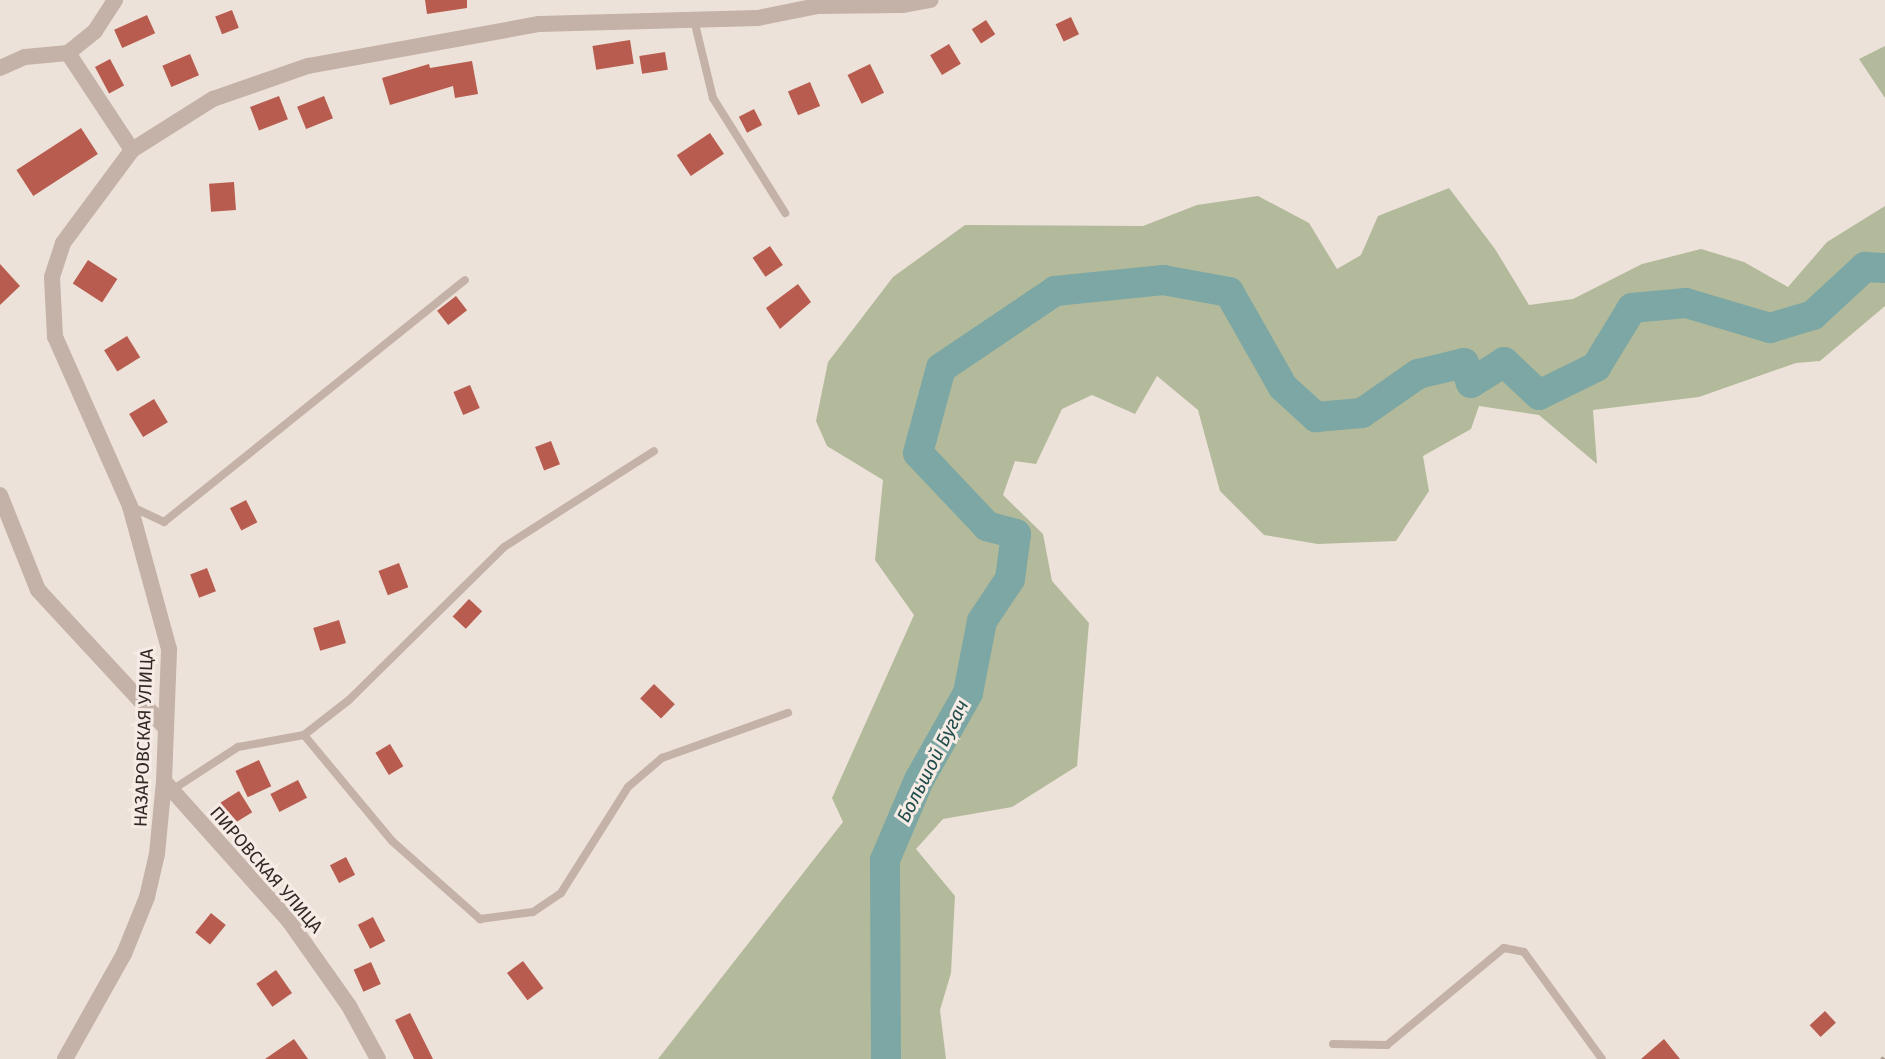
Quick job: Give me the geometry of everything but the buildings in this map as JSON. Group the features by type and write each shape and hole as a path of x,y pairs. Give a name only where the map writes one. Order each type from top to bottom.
{"street":[{"path":"0,68 24,57 68,53 95,31 115,0"},
{"path":"68,53 132,150 213,99 308,66 539,24 694,20 931,0"},
{"name":"НАЗАРОВСКАЯ УЛИЦА","path":"65,1059 124,954 146,897 157,853 168,786 163,726 169,649 130,506 55,337 52,277 63,243 132,150"},
{"path":"0,495 38,590 163,726"},
{"name":"ПИРОВСКАЯ УЛИЦА","path":"168,786 289,921 349,1006 378,1059"}],"lane":[{"path":"694,20 713,99 785,213"},
{"path":"130,506 164,522 465,280"},
{"path":"168,786 238,747 304,735 349,700 504,547 654,451"},
{"path":"304,735 392,841 480,919 533,912 561,893 628,787 662,758 788,713"},
{"path":"1333,1044 1387,1045 1504,948 1524,952 1602,1059"}],"path":[{"path":"1881,1059 1885,1056"}],"green space":[{"path":"1885,46 1885,98 1859,59"},
{"path":"1449,188 1495,249 1529,305 1573,299 1642,264 1701,249 1744,262 1788,287 1827,242 1885,206 1885,306 1820,361 1796,363 1699,397 1593,410 1597,464 1539,415 1479,406 1471,429 1423,456 1429,491 1396,541 1318,544 1264,535 1220,491 1198,410 1157,376 1135,414 1092,395 1062,409 1036,464 1015,461 1003,495 1043,534 1052,581 1089,623 1077,766 1012,807 943,819 916,849 955,896 951,973 940,1010 946,1059 658,1059 843,822 832,798 914,615 875,560 883,480 827,446 816,421 828,362 893,277 965,225 1143,226 1197,205 1258,196 1309,223 1337,269 1361,255 1378,216"}],"waterway":[{"name":"Большой Бугач","path":"886,1059 885,860 919,780 968,693 982,621 1010,579 1016,534 987,526 918,453 941,368 1055,291 1163,280 1229,292 1283,387 1316,417 1362,413 1418,374 1464,363 1471,383 1504,362 1539,395 1596,367 1632,308 1686,303 1770,328 1813,315 1865,267 1885,268"}]}
